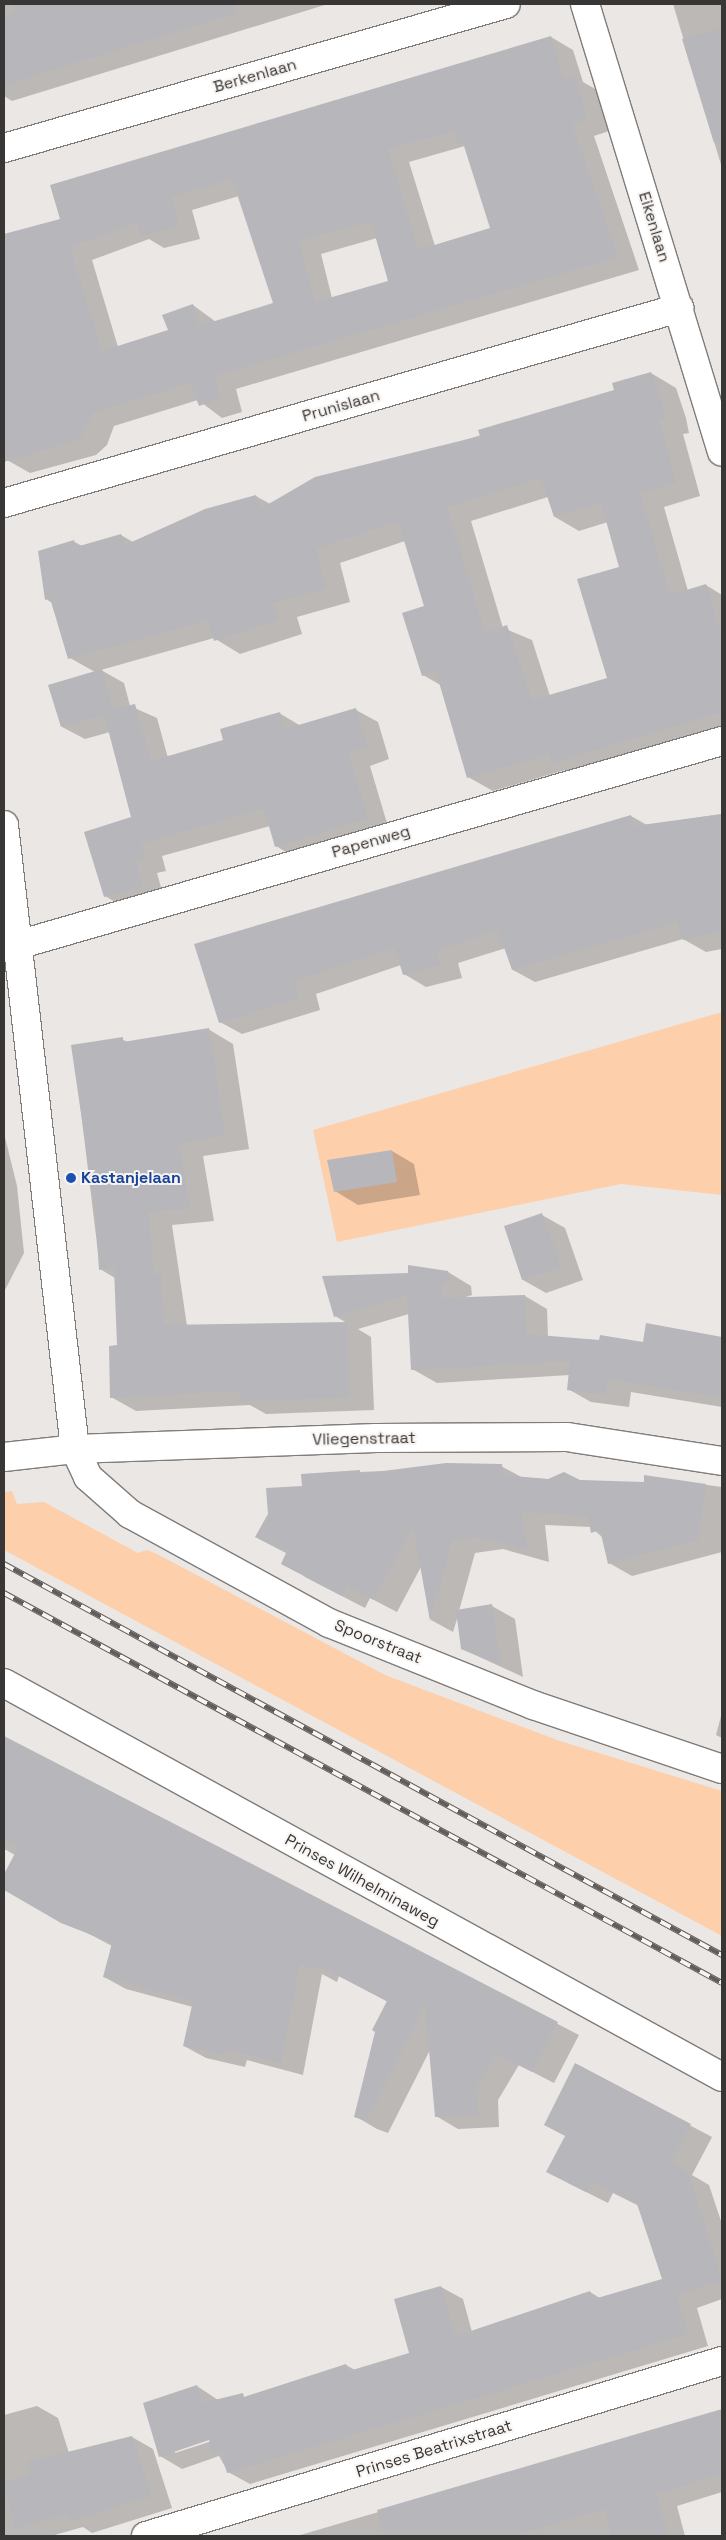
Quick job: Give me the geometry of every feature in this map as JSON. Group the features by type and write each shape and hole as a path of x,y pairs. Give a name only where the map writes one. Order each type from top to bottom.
{"street":[{"name":"Berkenlaan","path":"4,148 506,4"},
{"name":"Eikenlaan","path":"586,4 722,451"},
{"name":"Prunislaan","path":"4,503 679,308"},
{"name":"Papenweg","path":"21,944 722,740"},
{"path":"4,825 21,944 74,1449"},
{"name":"Vliegenstraat","path":"4,1457 74,1449 376,1438 566,1437 722,1461"},
{"name":"Spoorstraat","path":"74,1449 97,1488 130,1514 329,1623 533,1705 722,1769"},
{"name":"Prinses Wilhelminaweg","path":"4,1683 722,2077"},
{"name":"Prinses Beatrixstraat","path":"146,2536 722,2361"}],"shaded area":[{"path":"722,1012 722,1195 621,1184 337,1242 313,1130"},
{"path":"12,1491 17,1504 44,1502 138,1553 147,1550 159,1555 385,1675 560,1741 722,1791 722,1936 4,1550 4,1492"}],"building":[{"path":"12,4 235,4 236,13 4,85 4,13 15,14"},
{"path":"722,28 722,141 714,143 682,39"},
{"path":"551,36 564,79 575,76 587,119 572,124 618,257 214,376 220,399 199,406 190,383 92,413 80,439 4,462 4,234 60,219 50,185","holes":["454,131 458,144 463,143 490,228 418,250 388,149","232,179 273,303 199,326 193,304 162,315 168,330 102,351 70,247 137,223 141,236 179,226 171,197","371,221 388,281 315,302 299,241"]},
{"path":"651,372 662,403 665,419 659,420 676,482 640,493 670,595 706,584 722,637 722,712 551,763 549,754 467,778 436,672 422,676 402,613 424,606 398,521 316,549 326,588 273,603 278,620 214,641 208,620 68,659 50,598 45,600 38,551 74,540 76,547 121,534 125,545 205,509 256,495 260,509 315,477 480,436 478,430 614,390 612,383","holes":["541,478 554,517 601,503 619,567 577,579 607,678 532,700 507,625 485,633 447,507"]},
{"path":"102,669 113,709 135,704 151,761 223,740 220,729 280,712 285,729 356,708 367,746 348,753 368,818 275,847 264,809 141,843 145,858 136,861 143,886 104,897 84,832 131,817 104,714 61,727 48,685"},
{"path":"722,814 722,931 683,940 677,922 512,970 498,930 436,951 440,965 403,975 395,948 294,981 299,998 219,1023 194,944 631,815 634,826"},
{"path":"209,1028 225,1136 179,1143 190,1208 148,1212 154,1274 161,1273 164,1325 347,1322 349,1397 240,1401 240,1391 110,1398 109,1346 117,1345 114,1268 99,1270 95,1209 71,1045 123,1037 123,1042"},
{"path":"392,1150 397,1182 334,1192 327,1160"},
{"path":"542,1213 561,1267 522,1280 504,1226"},
{"path":"408,1265 448,1271 450,1282 441,1285 442,1298 525,1295 526,1334 599,1340 600,1335 643,1342 646,1323 722,1337 722,1398 608,1379 606,1395 567,1390 570,1361 411,1370 407,1295 334,1317 322,1276 408,1273"},
{"path":"446,1463 502,1464 503,1475 548,1479 564,1472 580,1480 644,1482 644,1475 706,1484 698,1540 608,1564 600,1530 591,1533 588,1516 522,1512 527,1550 479,1537 452,1541 430,1621 413,1526 374,1600 347,1586 342,1596 281,1564 286,1553 255,1537 268,1514 266,1488 302,1486 301,1474 360,1470 360,1474"},
{"path":"492,1604 501,1665 461,1649 456,1610"},
{"path":"4,1736 558,2022 532,2072 496,2054 476,2088 478,2115 435,2117 425,2005 366,2121 354,2117 375,2032 372,2030 387,2001 317,1965 315,1971 300,1963 281,2063 225,2049 224,2055 183,2046 193,2001 103,1977 112,1943 61,1923 4,1890 4,1874 19,1846 4,1839"},
{"path":"575,2063 691,2124 671,2162 688,2172 722,2280 677,2296 688,2334 227,2473 221,2452 213,2454 209,2440 159,2457 143,2403 197,2385 202,2403 243,2393 244,2397 346,2364 349,2371 409,2353 394,2299 441,2286 456,2336 590,2291 594,2299 662,2279 637,2204 591,2182 586,2192 546,2172 565,2136 544,2125"},
{"path":"722,2409 722,2474 657,2494 668,2536 612,2536 605,2509 512,2536 385,2536 377,2510"},
{"path":"132,2436 152,2496 70,2521 68,2514 15,2529 4,2482 30,2474 27,2462"}],"railway":[{"path":"4,1564 722,1955"},
{"path":"4,1593 722,1983"}],"place":[{"name":"Kastanjelaan","path":"71,1178"}]}
